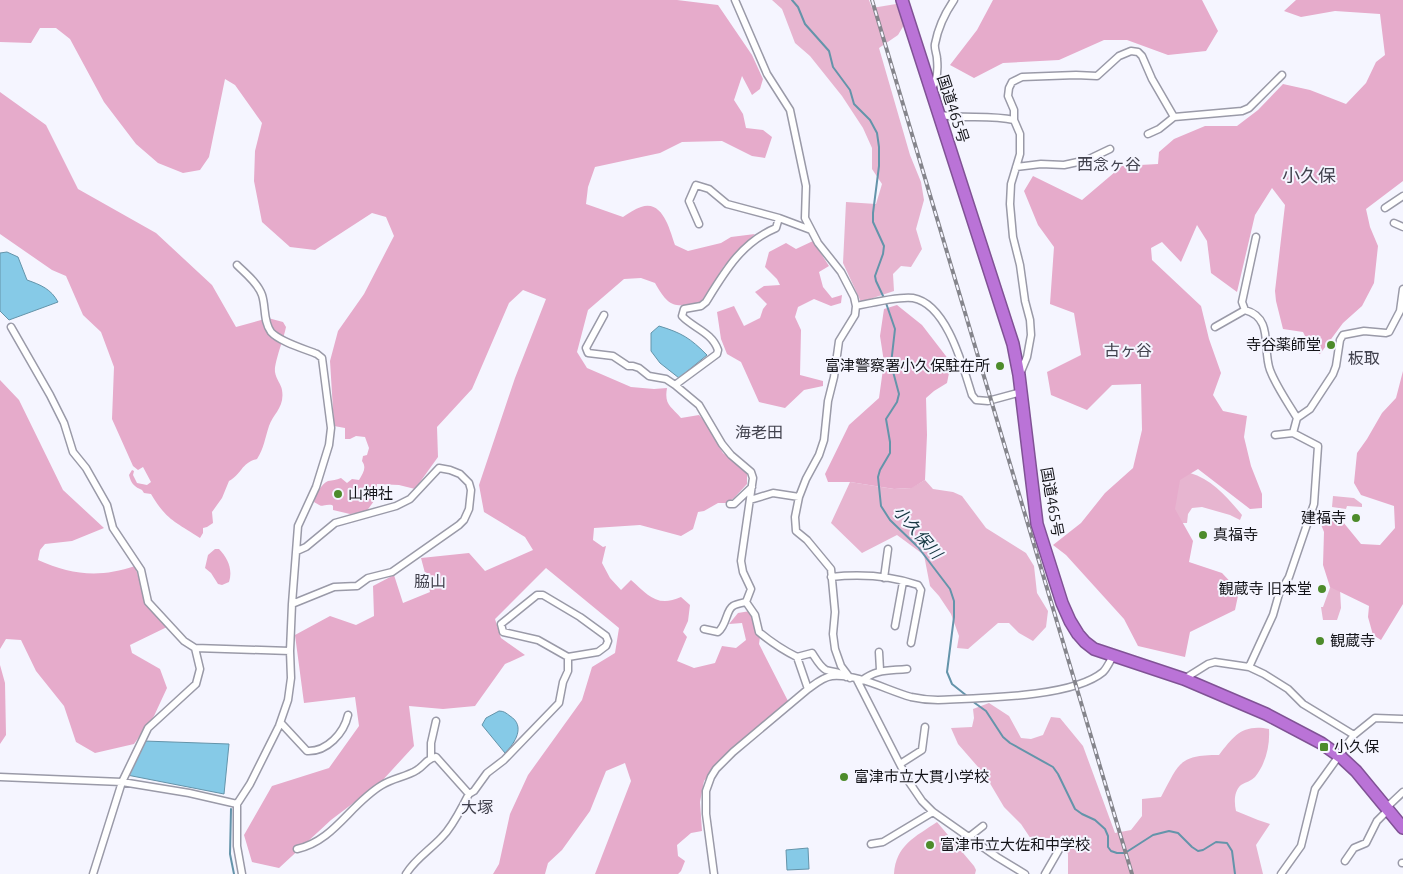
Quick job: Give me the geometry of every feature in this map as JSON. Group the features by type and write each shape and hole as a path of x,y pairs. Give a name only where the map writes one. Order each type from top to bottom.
{"highway":[{"name":"国道465号","path":"902,0 1013,344 1019,375 1037,524 1062,603 1074,628 1085,642 1094,649 1184,679 1266,714 1321,743 1339,755 1356,771 1403,828"}],"street":[{"path":"735,0 767,74 790,110 806,186 805,218 818,243 841,272 854,297 856,306 855,315 839,341 834,377 828,401 824,440 799,497 795,517 796,531 807,540 830,569 835,612 833,634 835,650 841,666 854,679 919,797 933,812 997,857 1025,874"},
{"path":"931,89 935,85 937,70 934,46 948,8 954,0"},
{"path":"1019,375 1027,357 1032,336 1020,264 1013,237 1010,204 1011,184 1020,154 1020,134 1014,120 1014,110 1008,96 1012,82 1029,76 1097,76 1119,56 1131,51 1138,52 1142,56 1152,79 1174,118"},
{"path":"1148,134 1159,129 1174,118 1242,111 1249,108 1282,75"},
{"path":"940,114 956,117 1014,120"},
{"path":"1016,167 1041,164 1064,165 1087,160 1110,149"},
{"path":"699,224 689,201 696,185 708,190 727,204 779,218 811,230"},
{"path":"1386,208 1403,196"},
{"path":"675,385 717,354 718,350 701,329 684,319 682,312 684,309 701,306 706,302 736,256 762,234 776,228 779,218"},
{"path":"1394,223 1403,227"},
{"path":"1245,310 1242,302 1256,237"},
{"path":"237,265 258,287 262,294 266,323 271,332 278,338 317,354 322,358 331,428 329,445 316,486 298,526 292,604 291,678 288,700 280,723 250,784 237,804 237,846 242,874"},
{"path":"1293,433 1297,418 1310,408 1333,374 1340,340 1343,335 1364,331 1389,332 1400,311 1403,289"},
{"path":"856,306 911,298 922,300 936,311 958,352 972,396 976,400 988,401 1020,392"},
{"path":"1215,326 1245,310 1252,312 1258,317 1266,334 1270,372 1297,418"},
{"path":"604,315 586,348 588,354 613,356 628,366 639,368 649,376 666,379 675,385 698,404 722,444 731,455 751,472 753,478 752,487 741,561 743,572 751,589 746,602"},
{"path":"11,328 50,395 64,424 73,452 86,468 108,505 113,528 141,570 148,602 184,641 195,648 290,651"},
{"path":"1249,667 1272,616 1279,594 1289,577 1314,504 1318,446 1293,433 1275,435"},
{"path":"292,604 334,587 357,586 368,578 392,572 420,553 464,520 470,502 471,490 469,483 460,474 439,468 410,499 396,506 335,523 297,551"},
{"path":"730,504 734,504 752,487"},
{"path":"750,500 773,492 799,497"},
{"path":"884,578 888,549"},
{"path":"831,577 849,575 884,578 918,585 921,590 911,643"},
{"path":"895,626 903,582"},
{"path":"537,594 543,595 580,616 606,636 608,641 606,646 598,652 568,657 538,640 503,632 501,624 537,594"},
{"path":"746,602 755,615 758,632 772,640 778,647 797,657 812,653 818,663 826,670 838,671 854,679 912,697 938,700 1025,695 1056,691 1094,677 1103,671 1114,656"},
{"path":"704,629 718,632 723,628 730,609 733,606 746,602"},
{"path":"93,874 122,782 148,728 196,684 200,669 195,648"},
{"path":"879,652 880,670"},
{"path":"406,874 451,827 469,794 474,791 487,773 504,760 558,703 568,671 568,657"},
{"path":"797,657 808,688"},
{"path":"1184,679 1208,664 1215,662 1249,667 1288,689 1303,704 1354,735"},
{"path":"714,874 706,814 706,791 716,769 733,752 808,688 826,678 832,676 854,679 880,670 907,669"},
{"path":"280,723 307,751 315,752 329,746 346,723 348,715"},
{"path":"1280,874 1301,846 1314,792 1354,735 1375,718 1403,719"},
{"path":"431,758 430,743 436,721"},
{"path":"900,764 922,750 925,727"},
{"path":"297,849 307,847 334,830 348,813 382,785 418,770 431,758 436,757 446,766 469,794"},
{"path":"0,777 122,782 181,791 237,804"},
{"path":"1345,861 1354,848 1366,843 1377,821 1403,792"},
{"path":"871,844 883,842 933,812"},
{"path":"969,837 983,826"},
{"path":"1045,874 1064,840"}],"shaded area":[{"path":"0,0 677,0 718,5 752,55 763,79 760,89 752,95 742,76 734,100 743,114 746,128 763,130 772,137 765,158 752,156 722,141 682,142 660,153 595,167 588,187 586,204 623,217 641,207 649,206 655,208 660,212 668,225 675,245 688,251 721,243 731,237 755,234 724,266 701,302 685,305 674,304 664,297 655,283 641,278 624,279 588,310 577,352 587,368 631,387 667,388 667,402 671,408 681,418 699,415 706,423 723,453 747,471 747,484 734,498 727,503 718,503 704,511 698,512 693,529 681,536 640,525 594,528 593,540 603,547 606,546 602,563 610,578 621,590 631,580 653,598 665,601 681,597 690,605 688,621 683,632 687,637 677,661 694,668 715,663 722,646 736,648 746,640 742,623 729,624 738,613 750,611 760,637 759,644 788,701 742,740 704,781 700,802 702,831 691,833 677,845 678,856 685,861 678,874 595,874 631,781 625,763 606,771 590,811 562,850 548,863 545,874 493,874 499,864 510,814 528,775 582,700 592,667 615,653 619,628 546,568 495,619 501,638 525,655 505,664 475,706 443,709 409,706 414,746 381,782 331,820 279,868 252,862 244,835 272,786 329,768 359,726 355,697 304,703 295,635 330,616 356,625 374,616 373,586 394,575 403,603 430,592 421,558 469,553 485,571 533,550 525,537 484,512 479,485 515,378 546,299 523,290 509,303 472,389 437,427 438,457 415,489 399,485 377,484 374,501 366,512 350,514 333,510 332,505 322,506 317,504 314,502 316,496 326,482 341,478 347,483 352,479 359,480 364,470 363,456 367,455 369,448 365,437 356,436 345,439 345,428 334,426 330,361 338,331 364,294 394,236 386,217 372,213 315,250 290,247 262,222 254,181 255,151 262,123 235,85 225,79 209,157 200,170 183,173 158,163 136,144 104,102 70,39 56,28 40,28 31,43 0,42"},
{"path":"772,0 869,0 872,8 896,4 904,25 898,35 879,48 910,155 921,182 924,200 916,229 922,249 911,267 901,266 893,274 894,291 861,302 843,263 846,202 876,204 882,184 872,169 872,148 863,128 842,96 810,56 795,43 782,9"},
{"path":"993,0 1202,0 1218,31 1206,51 1168,55 1127,40 1104,40 1059,60 1003,63 974,78 950,65 977,30"},
{"path":"1296,0 1403,0 1403,181 1366,209 1370,227 1378,246 1374,283 1362,306 1343,323 1320,354 1311,348 1303,332 1283,329 1275,291 1285,205 1272,188 1255,215 1237,292 1211,273 1207,241 1197,225 1181,262 1162,242 1151,248 1152,260 1201,306 1209,339 1221,373 1213,395 1223,411 1247,416 1244,437 1251,466 1262,494 1262,508 1250,509 1198,469 1180,480 1175,509 1193,541 1189,562 1222,573 1239,591 1235,610 1190,632 1185,657 1138,646 1124,619 1066,555 1053,545 1081,523 1105,493 1133,468 1142,430 1141,384 1112,385 1087,410 1051,395 1047,372 1081,355 1074,313 1050,304 1054,247 1038,225 1024,191 1033,176 1082,200 1122,166 1158,164 1159,152 1174,139 1205,126 1237,126 1258,110 1283,84 1310,90 1346,104 1366,83 1376,62 1385,55 1380,14 1335,11 1301,17 1284,11"},
{"path":"0,92 46,125 78,189 156,233 212,285 236,327 268,318 283,322 286,327 275,368 282,390 280,406 269,426 263,447 257,459 248,463 229,481 222,498 212,512 213,523 203,528 200,538 167,516 151,494 144,493 131,481 129,475 132,470 134,471 133,475 137,483 147,485 151,482 143,467 138,470 133,466 112,419 114,367 101,332 83,315 66,276 52,270 0,234"},
{"path":"813,241 829,266 819,272 823,287 832,298 842,295 841,303 831,306 814,299 798,307 795,317 801,330 800,375 823,381 823,386 804,390 785,408 759,402 741,362 727,354 721,339 717,312 734,306 744,326 760,318 767,304 755,292 764,286 780,285 777,279 765,267 769,252 786,243 796,249"},
{"path":"897,305 922,325 949,360 950,368 947,383 926,398 925,480 912,488 894,489 850,482 828,482 825,474 849,425 879,398 884,362 880,336 884,309"},
{"path":"1403,371 1403,604 1381,640 1373,635 1368,617 1369,606 1330,587 1323,565 1324,532 1318,517 1328,512 1343,522 1361,544 1380,545 1395,528 1394,506 1361,495 1354,483 1357,453 1382,413 1396,398"},
{"path":"0,380 19,400 63,490 104,528 72,541 45,544 40,550 38,560 62,569 86,573 110,572 135,566 146,602 167,627 130,645 132,653 160,669 167,688 154,716 134,744 95,753 76,742 64,706 36,671 21,640 6,639 0,649"},
{"path":"1190,473 1212,484 1219,490 1242,515 1240,520 1202,507 1192,508 1188,514 1187,523 1182,523 1174,512 1176,476"},
{"path":"925,480 933,489 953,492 962,496 986,528 1026,553 1034,566 1037,593 1048,611 1046,627 1033,641 1019,633 1009,623 998,623 968,649 957,648 959,636 951,614 930,586 924,555 897,535 862,553 831,523 850,482 894,489 911,488"},
{"path":"1333,496 1354,498 1362,504 1362,507 1347,506 1346,509 1332,507"},
{"path":"215,549 219,549 222,553 230,569 229,582 222,585 218,584 211,573 205,568 208,555"},
{"path":"1331,585 1340,589 1341,608 1337,620 1323,620 1321,607 1323,607"},
{"path":"0,665 5,683 6,735 0,744"},
{"path":"989,703 1009,716 1021,738 1031,739 1043,735 1051,717 1060,718 1083,746 1115,833 1131,830 1142,816 1142,799 1161,797 1176,769 1181,764 1195,757 1219,755 1234,737 1245,730 1252,728 1269,729 1269,742 1265,760 1255,777 1239,787 1235,800 1236,811 1270,824 1256,845 1263,874 1068,874 1068,854 1063,843 1052,838 1031,839 1021,824 1004,807 985,775 958,744 951,728 972,727 973,709"},
{"path":"937,822 974,866 975,874 894,874 898,856 903,849 914,837"}],"water":[{"path":"7,252 18,257 27,280 45,288 58,302 9,320 0,311 0,253"},
{"path":"659,326 685,337 696,344 707,355 679,378 660,363 651,351 651,333"},
{"path":"499,711 505,712 515,720 518,729 515,740 505,753 482,725 486,718"},
{"path":"144,741 229,744 224,794 127,775"},
{"path":"808,848 809,869 787,870 786,850"}],"waterway":[{"name":"小久保川","path":"792,0 798,7 805,24 829,51 833,67 850,90 854,104 870,120 877,133 879,166 873,222 884,246 875,276 884,298"},
{"name":"小久保川","path":"886,303 895,329 891,364 899,394 897,402 886,419 890,453 878,477 881,506 890,520 918,547 950,589 954,601 954,617 947,672 952,684 967,696"},
{"name":"小久保川","path":"972,701 986,711 1003,737 1010,743 1053,767 1075,809 1095,820 1105,829 1108,836 1108,847 1111,851 1125,853 1153,835 1169,831 1178,833 1198,851 1216,842 1227,843 1232,851 1235,874"},
{"path":"231,809 230,854 234,874"}],"railway":[{"path":"872,0 1132,874"}],"place":[{"name":"寺谷薬師堂","path":"1331,345"},
{"name":"富津警察署小久保駐在所","path":"1000,366"},
{"name":"山神社","path":"338,494"},
{"name":"建福寺","path":"1356,518"},
{"name":"真福寺","path":"1203,535"},
{"name":"観蔵寺 旧本堂","path":"1322,589"},
{"name":"観蔵寺","path":"1320,641"},
{"name":"小久保","path":"1324,747"},
{"name":"富津市立大貫小学校","path":"844,777"},
{"name":"富津市立大佐和中学校","path":"930,845"}],"district":[{"name":"西念ヶ谷","path":"1109,164"},
{"name":"小久保","path":"1309,176"},
{"name":"古ヶ谷","path":"1128,350"},
{"name":"板取","path":"1364,358"},
{"name":"海老田","path":"759,432"},
{"name":"脇山","path":"430,581"},
{"name":"大塚","path":"477,807"}]}
